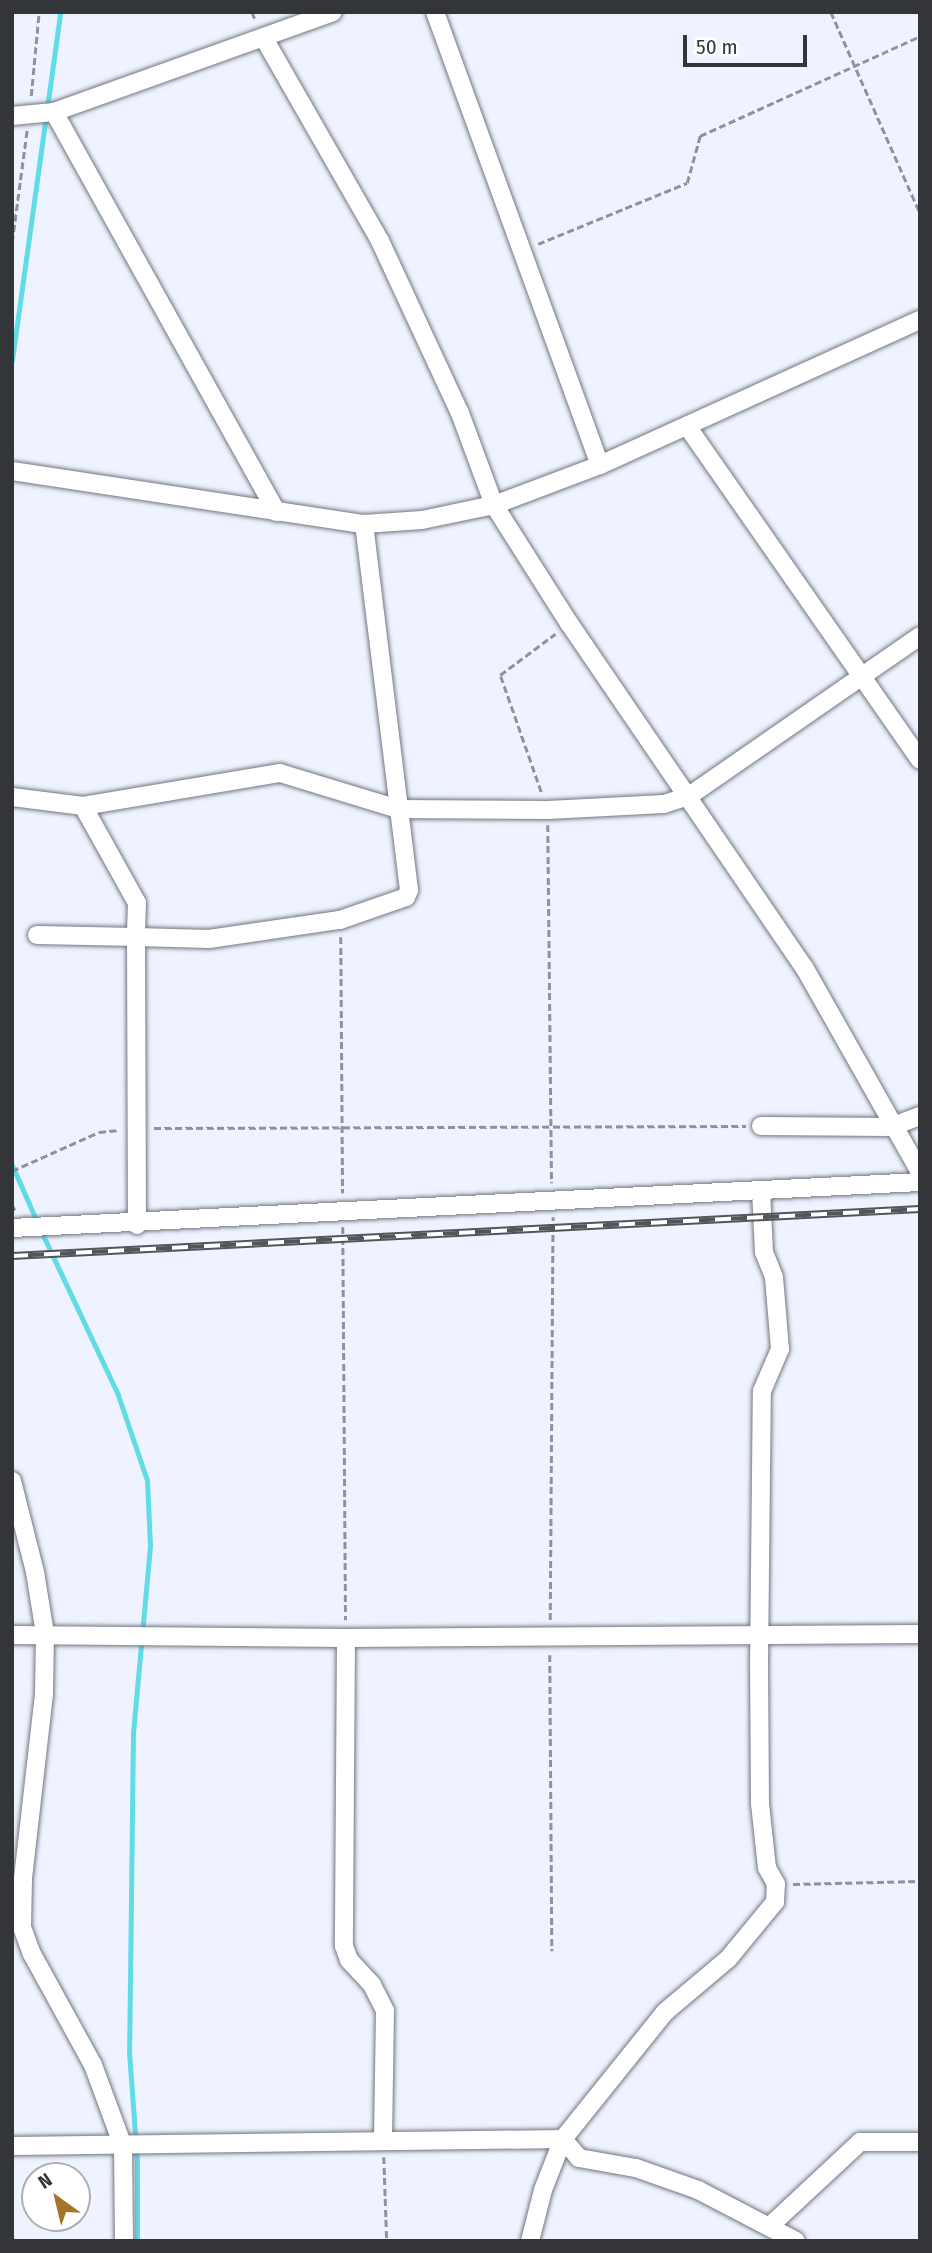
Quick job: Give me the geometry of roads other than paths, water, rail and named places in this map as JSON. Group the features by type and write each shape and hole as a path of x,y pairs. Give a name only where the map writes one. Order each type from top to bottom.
{"street":[{"path":"21,116 54,113 265,40 333,12"},
{"path":"435,12 600,465"},
{"path":"265,40 380,241 460,413 494,505 569,623 804,967 891,1127 920,1171"},
{"path":"54,113 277,512"},
{"path":"12,471 364,524 422,520 494,505 600,465 920,320"},
{"path":"687,426 920,760"},
{"path":"37,935 209,940 341,920 406,897 409,890 364,524"},
{"path":"12,797 83,806 280,773 398,810 548,810 664,804 689,796 920,636"},
{"path":"83,806 136,903 137,1224"},
{"path":"761,1126 891,1127 920,1115"},
{"path":"12,1228 343,1214 920,1182"},
{"path":"530,2241 542,2190 564,2139 665,2012 727,1959 775,1902 776,1884 767,1868 760,1804 762,1391 780,1349 774,1277 764,1252 761,1191"},
{"path":"12,1481 35,1573 45,1634 44,1694 17,1927 93,2065 123,2146 124,2241"},
{"path":"12,1635 346,1639 550,1635 920,1634"},
{"path":"346,1639 344,1946 349,1960 372,1985 385,2011 383,2140"},
{"path":"12,2147 564,2139"},
{"path":"564,2139 579,2158 636,2168 698,2190 765,2229 796,2241"},
{"path":"765,2229 860,2142 920,2142"}],"waterway":[{"path":"12,360 60,12"},
{"path":"12,1165 37,1222"},
{"path":"41,1231 118,1395 147,1480 150,1546 133,1733 129,2052 137,2162 137,2241"}],"railway":[{"path":"12,1256 920,1209"}]}
